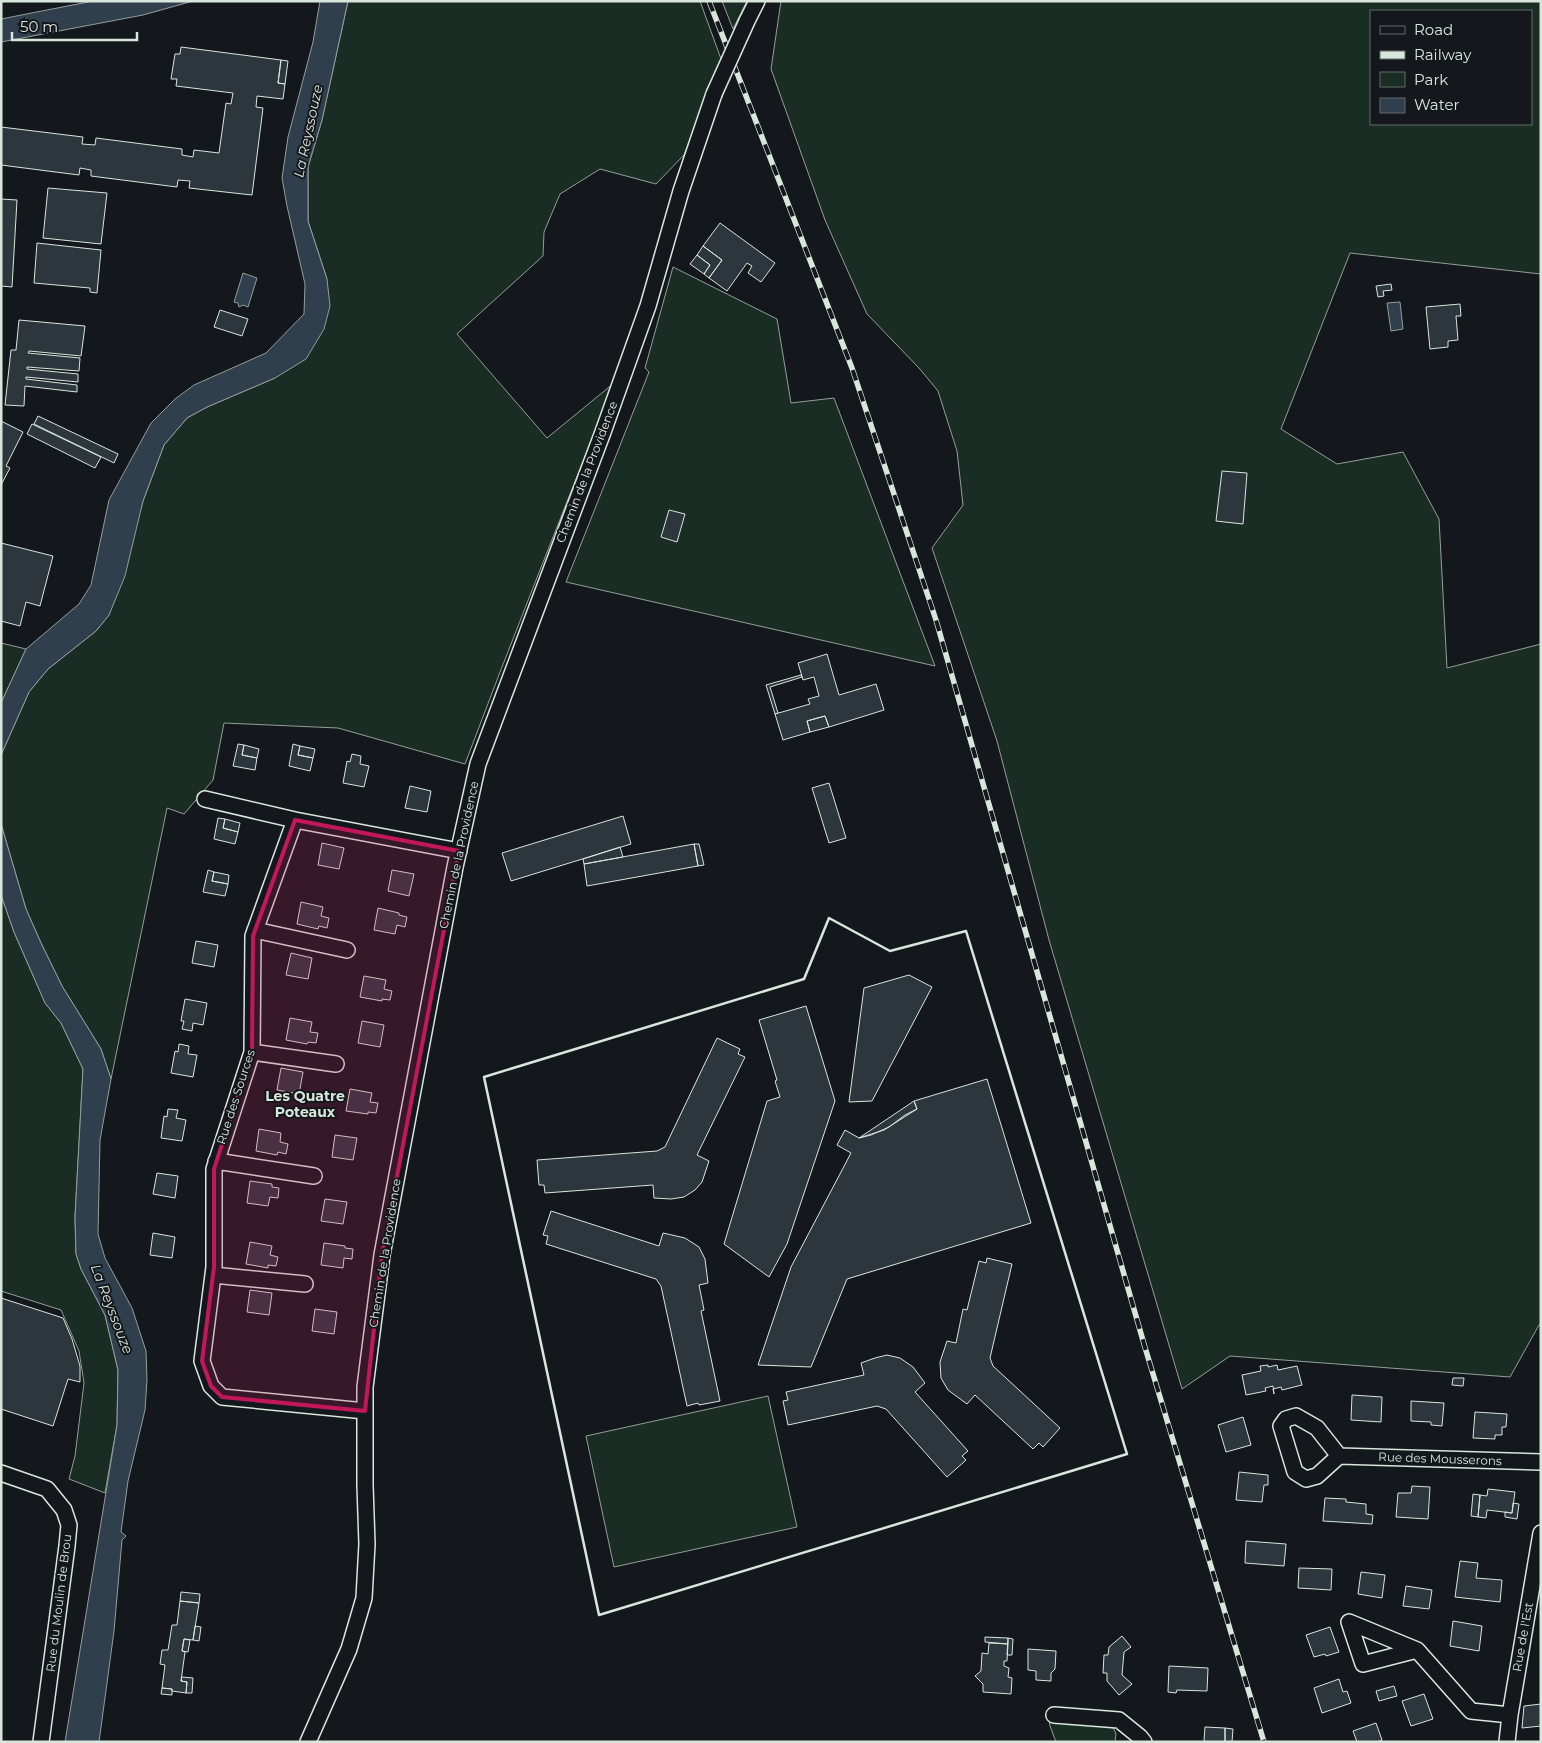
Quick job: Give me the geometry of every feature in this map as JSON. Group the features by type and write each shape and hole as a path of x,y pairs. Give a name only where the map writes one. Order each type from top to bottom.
{"street":[{"name":"Chemin de la Providence","path":"308,1742 350,1649 364,1598 367,1544 365,1485 366,1386 382,1255 435,973 478,764 603,432 648,306 681,190 714,94 757,1"},
{"path":"204,799 295,820 459,851"},
{"name":"Rue des Sources","path":"295,820 254,936 252,1052 214,1169 213,1275 202,1361 211,1386 222,1397 365,1411"},
{"path":"256,930 347,950"},
{"path":"252,1052 336,1064"},
{"path":"216,1161 314,1176"},
{"path":"213,1275 305,1284"},
{"name":"Rue des Mousserons","path":"1339,1456 1541,1462"},
{"name":"Rue du Moulin de Brou","path":"1,1473 48,1489 64,1510 69,1525 41,1742"},
{"name":"Rue de l'Est","path":"1507,1742 1541,1532"},
{"path":"1417,1650 1471,1711 1510,1715"},
{"path":"1054,1715 1119,1720 1144,1742"}],"highlighted area":[{"path":"295,820 459,851 382,1255 365,1411 222,1397 211,1386 202,1361 214,1267 214,1169 252,1052 253,936"}],"green space":[{"path":"348,1 700,1 721,59 684,155 656,184 600,169 560,194 544,232 543,256 457,334 547,438 614,383 465,764 338,728 224,723 213,780 184,814 167,808 111,1079 101,1049 62,986 26,909 1,824 1,755 29,692 48,669 96,631 109,615 143,501 164,445 187,418 207,407 275,378 327,279 308,221 308,167 322,120"},
{"path":"722,1 747,1 733,29"},
{"path":"781,1 1541,1 1541,274 1350,253 1281,429 1337,464 1403,452 1439,519 1447,668 1541,644 1541,1324 1510,1377 1230,1356 1182,1389 1049,940 997,741 932,548 963,505 957,451 938,391 919,368 867,314 825,220 771,69"},
{"path":"673,267 777,319 791,403 834,398 935,666 566,582 649,372 645,368"},
{"path":"1,643 26,649 1,703"},
{"path":"1,895 14,932 45,1003 61,1023 83,1069 75,1217 76,1254 81,1269 105,1315 118,1370 117,1425 105,1493 69,1479 75,1456 84,1383 79,1351 61,1310 1,1291"},
{"path":"768,1396 797,1527 614,1567 586,1436"},
{"path":"1049,1720 1112,1725 1116,1734 1115,1742 1056,1742"}],"water":[{"path":"93,1 193,1 143,15 1,42 1,19"},
{"name":"La Reyssouze","path":"320,1 348,1 322,120 308,167 308,221 327,279 330,306 324,329 306,359 275,378 207,407 187,418 164,445 143,501 125,576 109,615 96,631 48,669 29,692 1,755 1,703 26,649 79,604 91,585 109,500 151,423 175,399 194,385 266,353 304,314 305,284 282,178 288,137 313,42"},
{"path":"243,273 257,278 248,307 243,305 239,307 238,303 234,302"},
{"path":"1400,302 1403,329 1391,331 1387,303"},
{"name":"La Reyssouze","path":"1,824 26,909 62,986 101,1049 111,1079 100,1140 98,1234 105,1258 132,1308 146,1351 145,1410 128,1481 121,1532 126,1536 122,1540 114,1631 99,1742 65,1742 117,1425 118,1370 105,1315 81,1269 76,1254 75,1217 83,1069 61,1023 45,1003 14,932 1,895"}],"building":[{"path":"181,47 281,60 278,83 285,84 283,99 257,96 256,107 263,108 252,195 189,188 190,181 178,180 177,187 91,176 91,170 80,168 79,175 1,165 1,127 83,137 82,144 95,145 96,138 182,149 182,155 193,157 194,150 219,153 226,103 231,104 233,93 176,86 177,79 171,79 175,54 180,54"},
{"path":"281,60 288,61 285,84 278,83"},
{"path":"48,188 107,193 101,244 43,238"},
{"path":"1,199 17,200 12,287 1,286"},
{"path":"720,223 775,263 761,282 748,273 752,266 747,263 727,291 709,278 722,260 703,246"},
{"path":"37,243 101,250 97,293 90,292 90,288 34,283"},
{"path":"703,246 722,260 709,278 704,274 710,265 697,255"},
{"path":"697,255 710,265 704,274 690,264"},
{"path":"1391,284 1392,290 1383,291 1384,296 1378,297 1376,286"},
{"path":"1460,304 1461,316 1456,316 1458,340 1448,341 1448,347 1430,349 1426,307"},
{"path":"220,310 248,319 242,336 214,327"},
{"path":"19,320 85,326 81,356 29,351 28,353 80,358 79,371 27,367 27,369 78,374 78,382 26,377 26,379 77,385 77,392 25,386 24,406 5,405 11,350 16,350"},
{"path":"38,416 118,454 114,463 34,424"},
{"path":"1,421 23,432 6,466 10,468 1,485"},
{"path":"32,424 101,457 95,468 27,434"},
{"path":"1222,471 1247,473 1243,524 1216,521"},
{"path":"669,510 685,514 677,542 661,537"},
{"path":"1,543 53,556 40,606 26,602 20,626 1,621"},
{"path":"827,654 839,695 876,684 884,710 829,727 825,716 807,721 810,732 783,740 775,714 810,704 808,699 819,696 814,677 803,680 798,663"},
{"path":"801,675 802,677 770,687 778,713 775,714 766,685"},
{"path":"825,716 829,727 810,732 807,721"},
{"path":"238,744 244,745 242,755 257,758 255,770 233,766"},
{"path":"293,744 300,746 298,755 313,758 310,771 289,766"},
{"path":"244,745 259,749 257,758 242,755"},
{"path":"300,746 315,749 313,758 298,755"},
{"path":"352,754 361,756 360,764 369,766 364,787 343,783 347,761 350,762"},
{"path":"829,783 846,838 829,843 812,788"},
{"path":"410,786 431,791 427,812 405,808"},
{"path":"623,816 631,844 511,881 502,853"},
{"path":"218,818 225,819 223,828 238,832 235,844 214,839"},
{"path":"225,819 240,823 238,832 223,828"},
{"path":"322,843 344,848 339,869 318,865"},
{"path":"694,844 699,844 704,865 698,866"},
{"path":"694,844 698,866 587,886 584,864"},
{"path":"620,847 623,857 584,864 583,859"},
{"path":"208,870 214,872 212,881 228,884 225,896 203,892"},
{"path":"392,870 414,874 409,896 388,891"},
{"path":"214,872 229,875 228,884 212,881"},
{"path":"301,902 323,907 321,916 329,918 327,928 319,926 318,929 297,924"},
{"path":"378,908 407,917 405,927 397,925 395,934 374,930"},
{"path":"196,941 218,945 214,967 192,963"},
{"path":"291,953 312,958 308,979 286,975"},
{"path":"909,975 932,987 872,1101 849,1102 864,988"},
{"path":"364,976 386,980 384,989 392,991 390,1000 382,999 382,1001 360,997"},
{"path":"185,999 207,1003 203,1025 193,1023 192,1031 182,1029 184,1021 181,1021"},
{"path":"806,1006 835,1101 787,1244 769,1277 724,1244 767,1101 780,1097 775,1081 777,1080 759,1020"},
{"path":"290,1018 312,1022 310,1032 318,1033 316,1043 308,1042 307,1044 286,1040"},
{"path":"362,1021 384,1025 380,1047 358,1043"},
{"path":"717,1038 740,1049 738,1054 745,1057 697,1155 709,1161 702,1182 695,1190 684,1197 671,1199 654,1198 653,1185 545,1193 544,1185 539,1185 537,1160 657,1151 665,1147"},
{"path":"179,1044 189,1046 188,1054 197,1055 193,1077 171,1073 175,1051 178,1052"},
{"path":"281,1068 303,1072 299,1094 277,1090"},
{"path":"987,1079 1031,1223 847,1279 811,1367 758,1365 791,1267 851,1153 837,1145 845,1130 859,1138 871,1135 889,1127 917,1109 914,1101"},
{"path":"350,1089 372,1093 370,1102 378,1103 376,1113 368,1112 368,1114 346,1111"},
{"path":"914,1101 917,1109 884,1130 859,1138"},
{"path":"168,1109 178,1110 176,1118 186,1120 182,1141 161,1138 164,1116 167,1117"},
{"path":"259,1129 281,1133 280,1142 288,1144 286,1154 278,1152 277,1155 256,1151"},
{"path":"335,1135 357,1138 353,1160 332,1157"},
{"path":"157,1173 178,1176 175,1198 153,1194"},
{"path":"250,1181 272,1184 272,1187 279,1188 278,1198 270,1197 268,1206 247,1203"},
{"path":"325,1199 347,1202 343,1224 321,1221"},
{"path":"551,1211 659,1246 663,1233 685,1238 699,1247 705,1259 708,1283 699,1285 704,1310 701,1311 720,1401 687,1406 661,1286 656,1279 546,1244 548,1236 543,1235"},
{"path":"153,1233 175,1237 172,1258 150,1255"},
{"path":"250,1242 272,1246 270,1255 278,1257 276,1266 268,1265 268,1268 246,1264"},
{"path":"324,1243 353,1249 352,1259 344,1258 343,1268 321,1265"},
{"path":"987,1258 1012,1264 990,1358 993,1366 1060,1428 1043,1447 1039,1443 1033,1449 975,1395 967,1404 948,1390 941,1378 940,1362 947,1341 956,1343 963,1309 967,1310 979,1261 986,1263"},
{"path":"250,1290 272,1293 269,1315 247,1312"},
{"path":"1,1298 63,1318 72,1339 80,1366 80,1382 68,1379 53,1426 1,1409"},
{"path":"315,1309 337,1312 334,1334 312,1331"},
{"path":"887,1355 900,1358 913,1367 925,1383 915,1392 968,1451 962,1456 966,1460 947,1477 886,1409 877,1406 788,1425 783,1401 788,1400 786,1392 864,1375 861,1363"},
{"path":"1268,1365 1268,1367 1277,1365 1278,1370 1297,1366 1302,1385 1282,1390 1281,1387 1273,1389 1273,1386 1265,1388 1266,1391 1246,1395 1242,1375 1261,1371 1260,1366"},
{"path":"1453,1378 1464,1378 1463,1386 1452,1385"},
{"path":"1352,1395 1382,1397 1381,1422 1351,1420"},
{"path":"1411,1401 1444,1403 1442,1426 1431,1425 1431,1422 1411,1421"},
{"path":"1475,1412 1507,1414 1506,1427 1502,1427 1502,1435 1495,1435 1495,1439 1473,1438"},
{"path":"1243,1417 1251,1445 1226,1452 1218,1425"},
{"path":"1239,1472 1268,1475 1268,1485 1264,1485 1262,1502 1236,1500"},
{"path":"1412,1486 1430,1487 1428,1519 1396,1517 1398,1493 1411,1493"},
{"path":"1488,1489 1515,1492 1512,1513 1487,1510 1486,1518 1478,1517 1480,1495 1487,1496"},
{"path":"1473,1494 1480,1495 1478,1517 1471,1516"},
{"path":"1325,1498 1346,1499 1346,1502 1366,1504 1366,1514 1373,1515 1372,1524 1323,1521"},
{"path":"1513,1503 1519,1504 1517,1519 1505,1517 1505,1512 1512,1513"},
{"path":"1246,1541 1286,1544 1284,1566 1245,1563"},
{"path":"1460,1561 1478,1563 1476,1578 1502,1580 1500,1602 1455,1597"},
{"path":"1299,1568 1332,1569 1331,1590 1298,1588"},
{"path":"1361,1572 1385,1575 1382,1598 1358,1594"},
{"path":"1406,1586 1432,1590 1429,1609 1403,1606"},
{"path":"181,1592 200,1594 199,1603 180,1601"},
{"path":"180,1601 199,1603 193,1640 184,1639 182,1651 185,1652 181,1681 187,1682 186,1693 162,1688 165,1665 160,1664 162,1650 168,1650 172,1625 177,1625"},
{"path":"1453,1621 1482,1626 1479,1651 1450,1646"},
{"path":"195,1626 201,1627 199,1641 193,1640"},
{"path":"1330,1627 1339,1652 1314,1657 1306,1635"},
{"path":"1122,1636 1131,1647 1124,1652 1122,1675 1132,1684 1119,1695 1107,1681 1107,1673 1103,1673 1104,1655 1108,1655 1109,1647"},
{"path":"985,1637 1008,1638 1008,1644 985,1642"},
{"path":"1008,1638 1013,1639 1012,1655 1007,1655"},
{"path":"184,1639 190,1640 188,1652 182,1651"},
{"path":"989,1643 1008,1644 1007,1661 1004,1661 1004,1666 1009,1668 1008,1677 1012,1678 1011,1694 983,1692 983,1684 975,1676 981,1671 982,1653 988,1654"},
{"path":"1028,1649 1056,1651 1055,1669 1051,1673 1051,1681 1036,1680 1036,1671 1028,1670"},
{"path":"1169,1666 1208,1668 1207,1691 1177,1690 1176,1693 1168,1692"},
{"path":"182,1677 193,1678 192,1693 186,1693 187,1682 181,1681"},
{"path":"1339,1679 1343,1692 1347,1691 1351,1703 1322,1713 1314,1688"},
{"path":"1394,1686 1397,1696 1379,1701 1376,1691"},
{"path":"162,1688 172,1689 172,1695 161,1694"},
{"path":"1424,1694 1433,1719 1411,1726 1402,1701"},
{"path":"1541,1704 1541,1726 1522,1728 1524,1706"},
{"path":"1376,1723 1382,1740 1377,1742 1357,1742 1353,1731"},
{"path":"1205,1727 1225,1728 1225,1742 1206,1742 1204,1740"},
{"path":"1225,1728 1233,1729 1232,1742 1225,1742"}],"railway":[{"path":"709,1 852,368 936,620 1144,1344 1264,1742"}],"wall":[{"path":"829,918 890,951 966,931 1127,1454 599,1615 484,1077 804,979 829,918"}],"district":[{"name":"Les Quatre Poteaux","path":"305,1104"}]}
